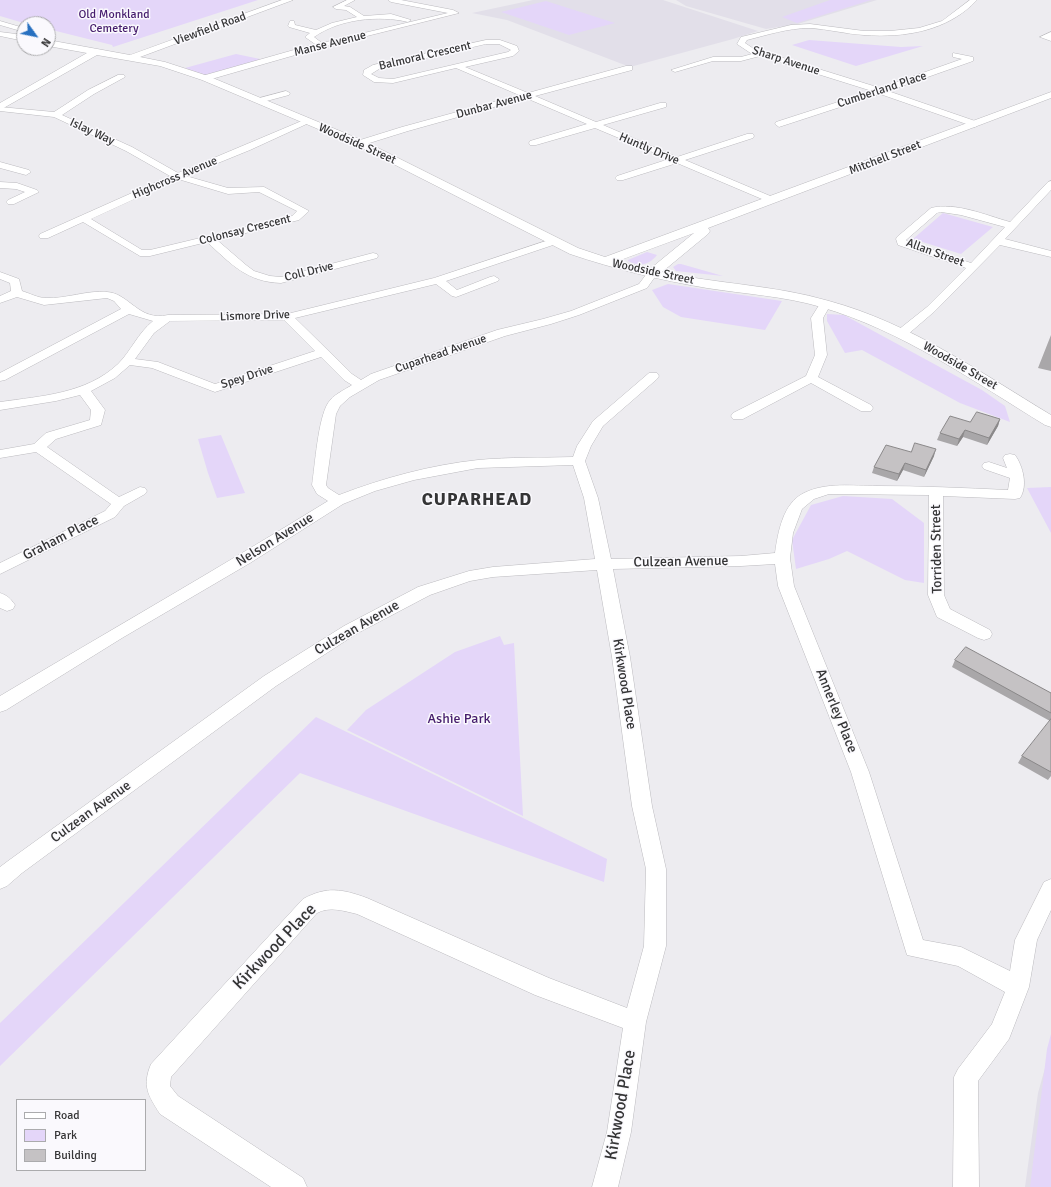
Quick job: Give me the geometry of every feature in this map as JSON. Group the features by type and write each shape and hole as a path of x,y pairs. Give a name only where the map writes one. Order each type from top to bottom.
{"street":[{"name":"Viewfield Road","path":"132,58 289,0"},
{"path":"352,0 336,6 348,8 363,18"},
{"path":"391,0 403,2 411,0"},
{"name":"Sharp Avenue","path":"974,0 944,22 920,30 890,33 864,33 810,26 791,27 742,40 741,44 744,47 760,54 880,91 975,124"},
{"name":"Manse Avenue","path":"205,78 321,45 456,13 403,2"},
{"path":"391,16 397,11 396,10"},
{"path":"321,45 309,37 316,32 340,23 363,18 391,16 408,20"},
{"path":"292,22 291,26 316,32"},
{"path":"0,23 16,28"},
{"path":"0,34 16,37"},
{"path":"1051,34 1044,37 1051,38"},
{"name":"Balmoral Crescent","path":"457,66 510,54 515,51 514,48 500,42 486,42 376,67 367,72 368,75 377,80 393,81 457,66 527,96"},
{"name":"Woodside Street","path":"56,44 97,51 178,68 205,78 360,143 574,251 604,262 652,274 795,297 825,304 881,323 902,333 998,387 1051,422"},
{"path":"0,108 97,51"},
{"path":"702,56 713,59 741,59 760,54"},
{"name":"Cumberland Place","path":"779,124 880,91 970,59 956,55"},
{"path":"675,70 713,59"},
{"name":"Dunbar Avenue","path":"360,143 405,129 629,68"},
{"path":"56,115 91,92 121,77"},
{"path":"259,100 286,93"},
{"name":"Mitchell Street","path":"604,262 1051,95"},
{"name":"Huntly Drive","path":"527,96 772,200"},
{"path":"533,144 662,105"},
{"name":"Islay Way","path":"0,108 56,115 148,159 177,176"},
{"name":"Highcross Avenue","path":"44,236 177,176 307,122"},
{"path":"620,178 750,136 740,133"},
{"path":"0,165 26,172"},
{"name":"Colonsay Crescent","path":"83,218 140,253 150,253 296,218 304,212 261,189 228,191 177,176"},
{"name":"Allan Street","path":"902,333 931,308 973,267 1051,184"},
{"path":"0,185 14,185 34,192 11,202"},
{"name":"Allan Street","path":"973,267 902,243 901,239 934,210 938,209 956,211 1012,226"},
{"name":"Mitchell Street","path":"652,274 719,220"},
{"name":"Coll Drive","path":"210,239 252,275 270,280 281,280 373,256"},
{"name":"Lismore Drive","path":"161,320 176,318 287,317 438,280 555,241"},
{"path":"998,241 1051,254"},
{"name":"Cuparhead Avenue","path":"338,501 322,492 319,486 329,414 334,404 345,394 360,384 375,377 501,333 547,322 643,286 652,274"},
{"path":"0,275 14,281 17,293"},
{"path":"438,280 456,294 494,279"},
{"path":"0,300 17,293 44,302 107,295 120,300 129,309 161,320"},
{"path":"738,416 811,378 821,355 818,318 825,304"},
{"path":"1,378 39,363 129,309"},
{"path":"287,317 348,377 360,384"},
{"path":"0,406 60,396 95,385 108,377 127,361 154,325 161,320"},
{"name":"Spey Drive","path":"127,361 154,365 215,388 322,353"},
{"path":"578,461 584,446 598,424 653,376"},
{"path":"811,378 866,408"},
{"path":"0,454 38,447 51,436 96,422 98,410 83,390"},
{"path":"38,447 119,503"},
{"path":"1010,458 1017,476"},
{"name":"Nelson Avenue","path":"0,705 116,634 245,559 338,501 370,488 412,476 478,464 578,461"},
{"name":"Kirkwood Place","path":"578,461 591,498 604,564 621,657 642,806 656,869 655,946 635,1022 619,1132 605,1187"},
{"path":"989,466 1017,476"},
{"name":"Torriden Street","path":"984,634 944,613 936,595 936,491 1015,495 1017,476"},
{"name":"Annerley Place","path":"936,491 828,490 809,496 796,507 785,533 782,558 786,586 860,772 915,948 961,958 1018,987"},
{"name":"Graham Place","path":"0,569 110,514 119,503 140,491"},
{"name":"Culzean Avenue","path":"0,880 15,867 270,681 350,630 424,591 462,578 493,572 604,564 741,561 782,558"},
{"path":"966,1187 966,1077 1001,1031 1018,987 1026,940 1051,888"},
{"name":"Kirkwood Place","path":"294,1187 169,1105 158,1089 159,1072 310,906 321,900 338,900 360,905 543,987 635,1022"}],"shaded area":[{"path":"533,0 663,0 758,31 630,67 507,20 472,13"},
{"path":"676,0 877,0 798,24 766,29 686,6"},
{"path":"1051,1047 1051,1187 1025,1187 1038,1093"}],"green space":[{"name":"Old Monkland Cemetery","path":"0,0 258,0 113,47 112,45 56,31 56,16 16,16 16,21 0,16"},
{"path":"830,0 871,0 797,23 782,17"},
{"path":"546,1 615,23 569,35 501,12"},
{"path":"809,40 901,47 923,46 856,66 792,45"},
{"path":"236,54 265,60 205,76 185,68"},
{"path":"943,213 993,227 961,254 913,239"},
{"path":"647,252 657,255 651,261 644,264 636,264 628,261 628,260"},
{"path":"678,264 723,276 676,271 673,267"},
{"path":"668,284 782,301 765,330 681,317 663,307 652,290"},
{"path":"827,314 844,315 982,390 1005,406 1010,422 960,403 862,350 845,353 827,321"},
{"path":"221,435 245,493 217,498 198,439"},
{"path":"1051,487 1051,533 1027,488"},
{"path":"843,496 892,499 924,523 924,583 905,580 847,551 829,559 796,569 792,540 811,505"},
{"name":"Ashie Park","path":"500,636 504,645 514,643 523,816 347,730 366,710 455,652"},
{"path":"316,717 607,859 604,882 300,773 0,1066 0,1023"},
{"path":"1051,1034 1051,1187 1030,1187 1047,1049"}],"building":[{"path":"977,412 1000,419 989,438 965,430 959,439 940,433 950,416 970,422"},
{"path":"915,443 936,449 926,470 905,463 899,474 874,467 886,445 911,452"},
{"path":"966,647 1051,693 1051,713 955,660"},
{"path":"1051,719 1051,772 1022,756"}],"district":[{"name":"CUPARHEAD","path":"477,500"}]}
